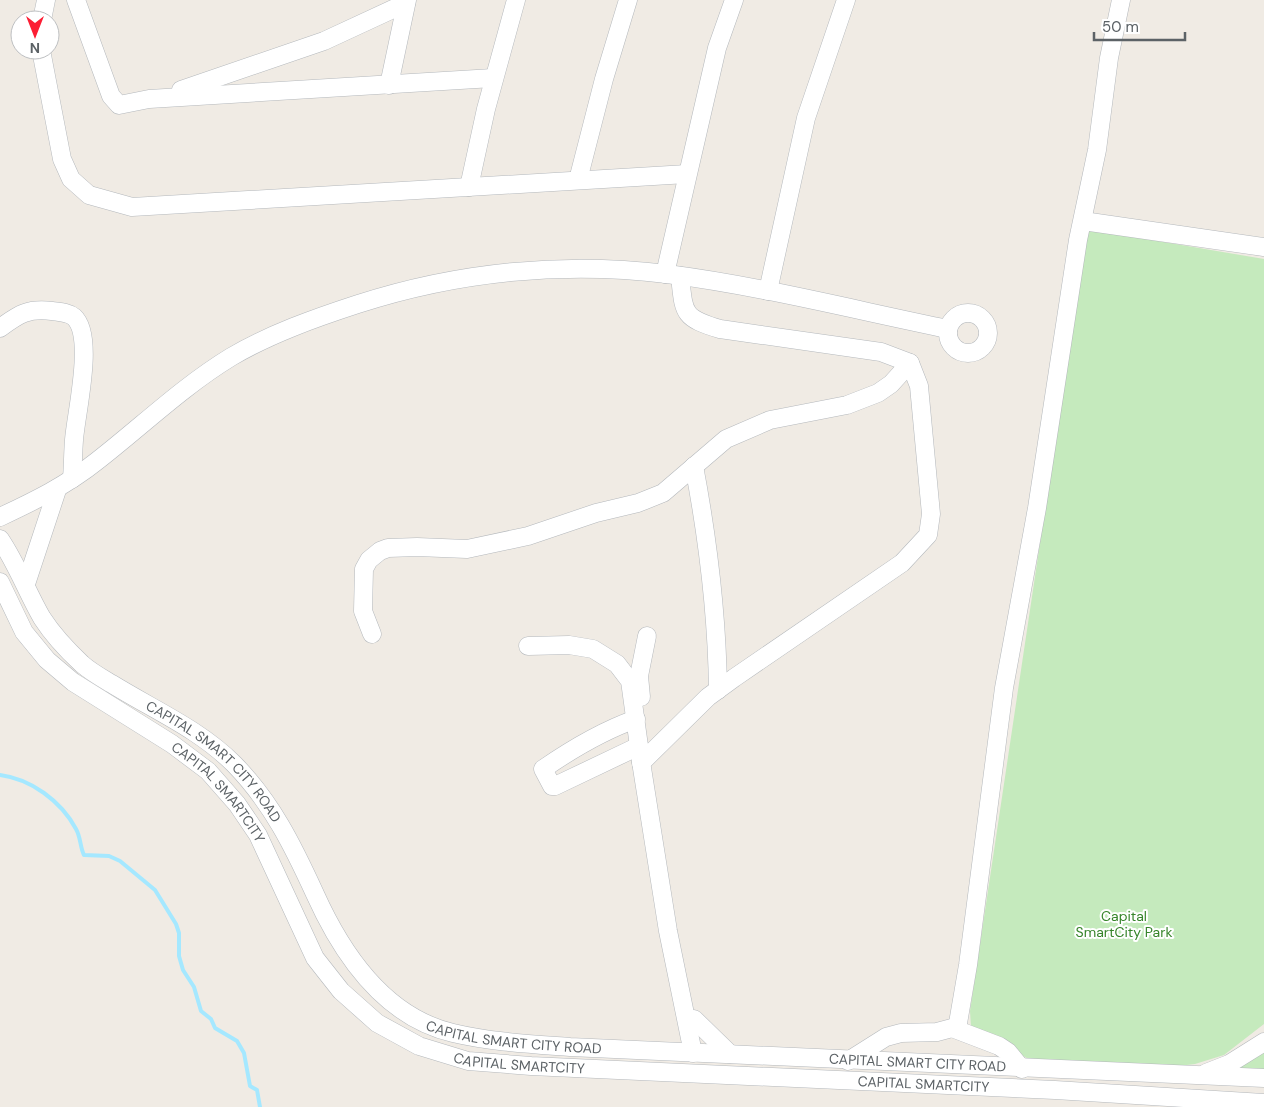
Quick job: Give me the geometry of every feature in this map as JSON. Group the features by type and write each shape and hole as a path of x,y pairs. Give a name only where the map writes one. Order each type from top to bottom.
{"street":[{"path":"76,0 111,96 120,104 149,99 209,82 324,41 406,1"},
{"path":"469,187 493,78 516,0"},
{"path":"578,180 604,80 628,0"},
{"path":"734,0 717,48 687,174 672,275 684,308 697,322 720,329 881,352 910,363"},
{"path":"768,291 806,118 846,0"},
{"path":"957,1029 968,964 1004,688 1039,499 1083,221 1097,150 1109,58 1121,0"},
{"path":"389,84 406,1"},
{"path":"43,60 62,159 71,179 89,195 132,207 687,174"},
{"path":"149,99 493,78"},
{"path":"1083,221 1264,247"},
{"path":"0,517 57,490 96,462 187,385 233,356 310,320 386,295 464,277 533,270 567,269 672,275 768,291 948,329"},
{"path":"0,328 18,315 36,309 68,313 75,318 82,331 83,364 74,441 72,479"},
{"path":"372,634 363,611 364,569 369,560 380,551 388,548 417,547 467,549 528,536 663,493 726,439 770,420 847,405 878,393 891,384 910,363"},
{"path":"636,719 604,731 543,769 552,786 643,755 718,690 902,562 928,535 931,514 918,386 910,363"},
{"path":"694,466 712,577 716,623 718,690"},
{"path":"26,584 57,490"},
{"name":"CAPITAL SMART CITY ROAD","path":"0,539 26,584 42,617 56,638 83,665 130,695 177,720 204,738 234,764 280,823 296,851 330,927 347,955 370,984 399,1007 424,1022 451,1033 500,1042 848,1061 1264,1078"},
{"name":"CAPITAL SMARTCITY","path":"0,582 24,632 47,660 73,682 172,744 208,771 236,804 258,835 315,958 341,991 377,1023 419,1046 468,1062 1264,1102"},
{"path":"647,636 635,681 636,719 697,1053"},
{"path":"528,646 569,645 593,649 617,664 635,681 643,755"},
{"path":"672,1052 690,1020"},
{"path":"690,1020 730,1054"},
{"path":"848,1061 886,1037 901,1033 957,1029 999,1046 1008,1052 1022,1068"},
{"path":"1201,1075 1229,1064 1264,1042"},
{"path":"1198,1098 1218,1107"}],"green space":[{"name":"Capital SmartCity Park","path":"1087,229 1264,259 1264,1024 1224,1055 1195,1064 1162,1068 1034,1062 971,1027 970,1011"},
{"path":"1264,1043 1264,1074 1230,1072"}],"waterway":[{"path":"0,775 12,777 34,786 54,801 76,829 84,855 109,856 120,861 155,890 176,924 179,933 179,956 183,970 194,987 201,1011 211,1019 215,1028 237,1041 244,1053 250,1086 257,1090 260,1107"}]}
